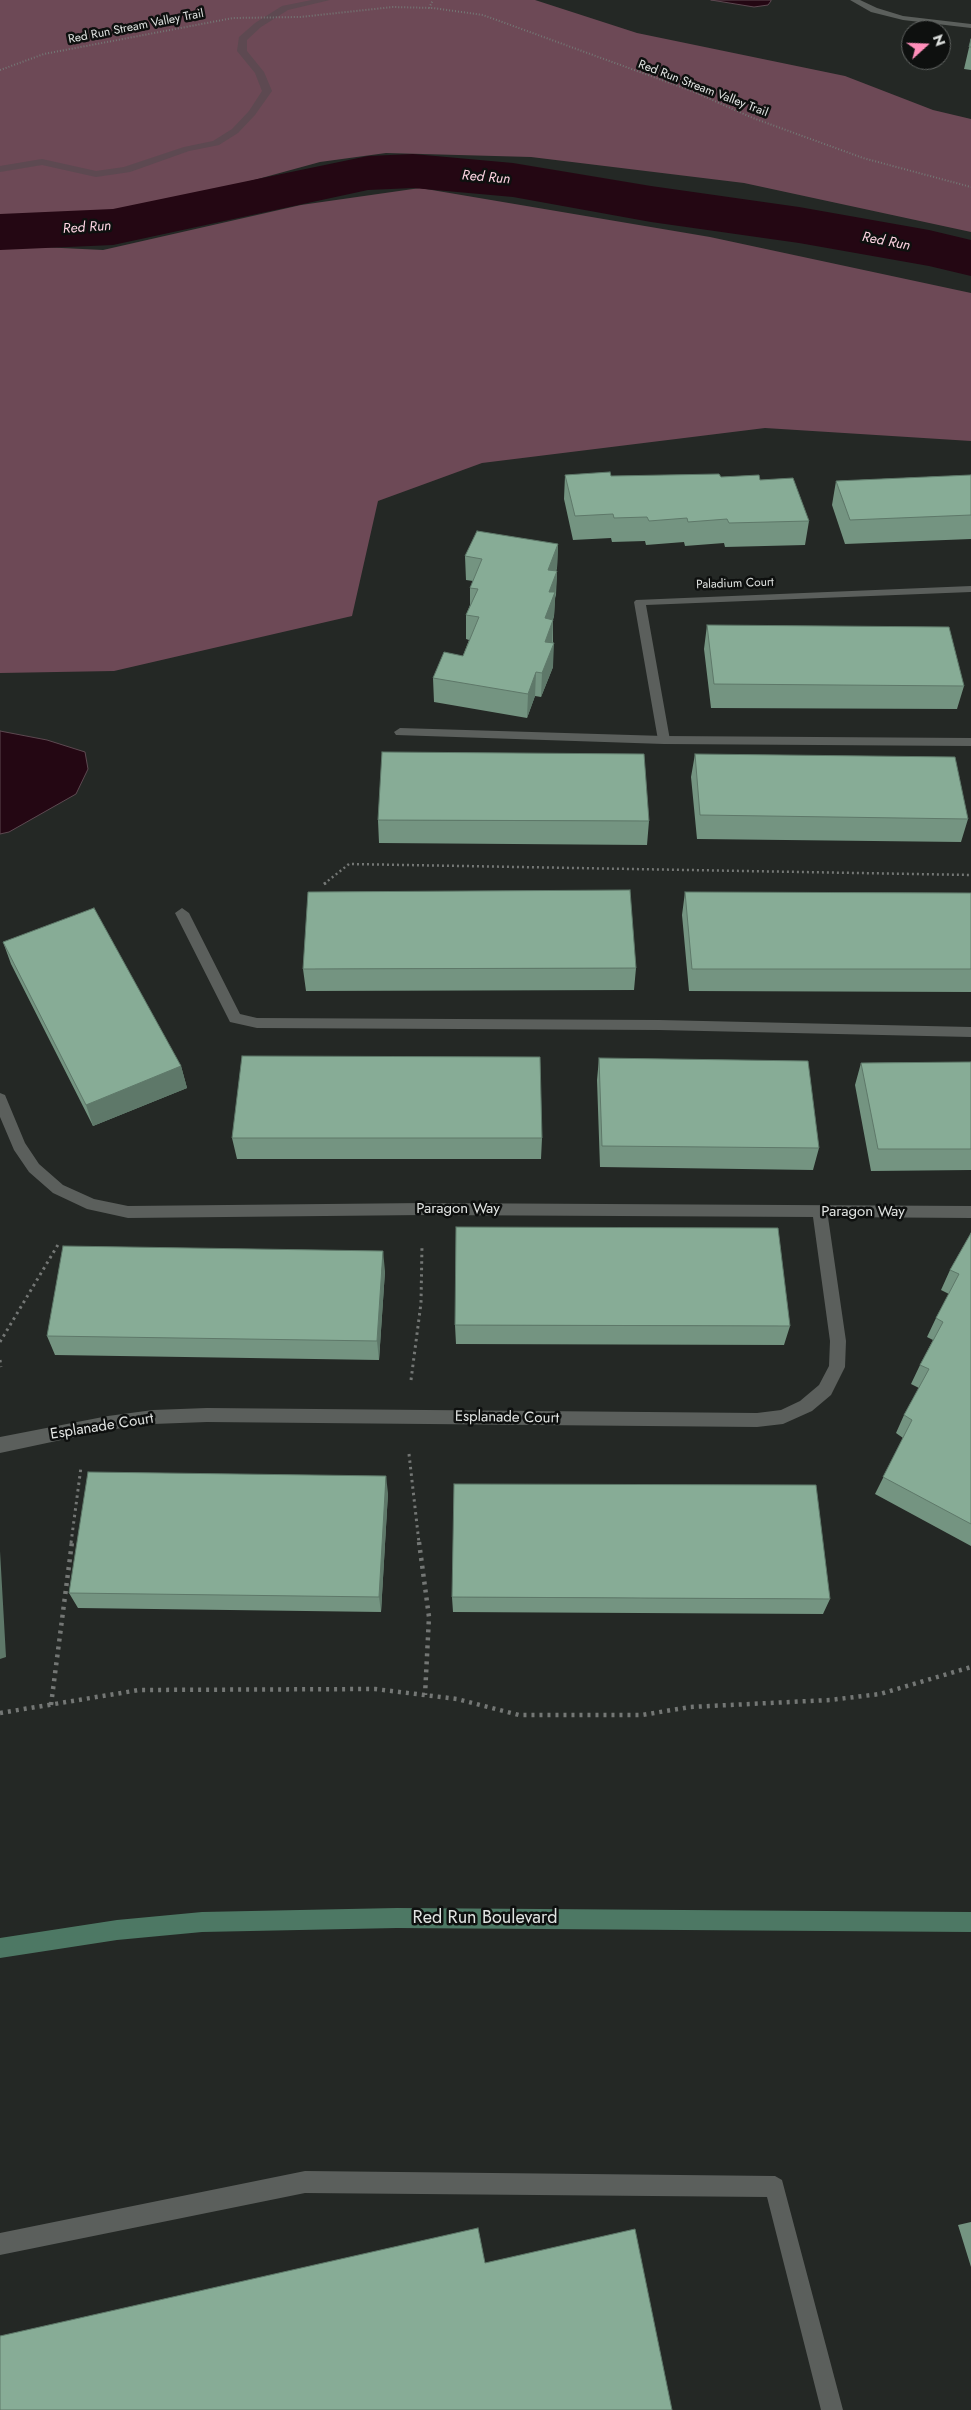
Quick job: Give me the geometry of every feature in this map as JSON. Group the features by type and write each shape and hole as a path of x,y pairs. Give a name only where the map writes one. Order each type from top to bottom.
{"main road":[{"name":"Red Run Boulevard","path":"0,1948 117,1930 202,1922 397,1918 971,1922"}],"street":[{"path":"854,0 874,10 903,18 971,26"},
{"name":"Paladium Court","path":"664,740 640,602 971,589"},
{"path":"400,732 664,740 971,742"},
{"path":"182,913 235,1018 257,1024 659,1025 971,1032"},
{"name":"Paragon Way","path":"0,1099 19,1146 34,1168 58,1189 92,1205 128,1212 424,1209 971,1212"},
{"name":"Esplanade Court","path":"0,1445 108,1423 153,1417 207,1415 757,1420 783,1417 806,1406 825,1390 836,1368 838,1341 820,1212"},
{"path":"0,2244 305,2182 774,2187 832,2410"}],"path":[{"path":"429,8 433,0"},
{"name":"Red Run Stream Valley Trail","path":"0,70 44,54 233,18 300,17 393,7 429,8 483,16 528,30 587,54 692,91 753,118 863,158 969,186"},
{"path":"324,884 349,864 971,875"},
{"path":"0,1342 59,1243"},
{"path":"411,1382 422,1303 422,1244"},
{"path":"0,1360 1,1367"},
{"path":"409,1449 410,1473 429,1617 425,1695"},
{"path":"51,1705 82,1461"},
{"path":"0,1713 139,1690 375,1689 456,1699 519,1715 642,1715 690,1707 830,1700 880,1694 923,1683 971,1667"}],"shaded area":[{"path":"0,0 535,0 637,33 845,76 933,110 971,119 971,232 744,183 531,157 386,153 320,162 148,209 0,216"},
{"path":"711,0 771,1 768,5 754,7"},
{"path":"420,188 710,237 971,293 971,441 765,428 482,463 378,501 352,616 114,671 0,673 0,245 103,250 301,205"},
{"path":"0,731 47,740 85,752 88,769 76,794 9,832 0,834"}],"building":[{"path":"610,472 611,476 719,474 721,477 759,475 760,480 793,478 809,521 729,523 727,519 688,522 687,518 649,521 647,517 614,518 613,514 575,516 565,475"},
{"path":"971,475 971,515 850,520 836,481"},
{"path":"477,531 558,544 548,570 557,571 549,592 555,592 545,618 553,620 545,642 554,643 542,673 536,672 528,694 433,678 444,652 463,656 479,617 466,615 478,589 470,588 482,559 465,556"},
{"path":"707,625 949,627 964,686 714,684"},
{"path":"382,752 644,754 649,821 378,820"},
{"path":"695,754 955,757 968,819 700,815"},
{"path":"630,890 636,968 303,969 308,892"},
{"path":"685,892 971,893 971,969 692,969"},
{"path":"94,908 181,1066 86,1105 3,942"},
{"path":"242,1056 540,1057 542,1138 232,1138"},
{"path":"599,1058 808,1061 819,1148 602,1146"},
{"path":"971,1062 971,1149 878,1149 861,1063"},
{"path":"456,1227 778,1228 790,1326 455,1325"},
{"path":"971,1233 971,1524 883,1477 912,1420 904,1415 929,1369 920,1365 943,1322 936,1318 959,1274 950,1270"},
{"path":"63,1246 383,1251 377,1341 47,1336"},
{"path":"88,1472 386,1476 379,1597 69,1593"},
{"path":"454,1484 816,1485 830,1599 452,1597"},
{"path":"478,2228 485,2263 635,2229 672,2410 0,2410 0,2336"}],"waterway":[{"path":"0,169 42,162 96,174 126,170 187,149 216,143 235,131 252,113 267,91 259,72 242,51 242,39 258,25 285,8 326,0"},
{"name":"Red Run","path":"0,232 113,227 368,173 413,171 513,180 651,204 799,225 929,248 971,258"}]}
